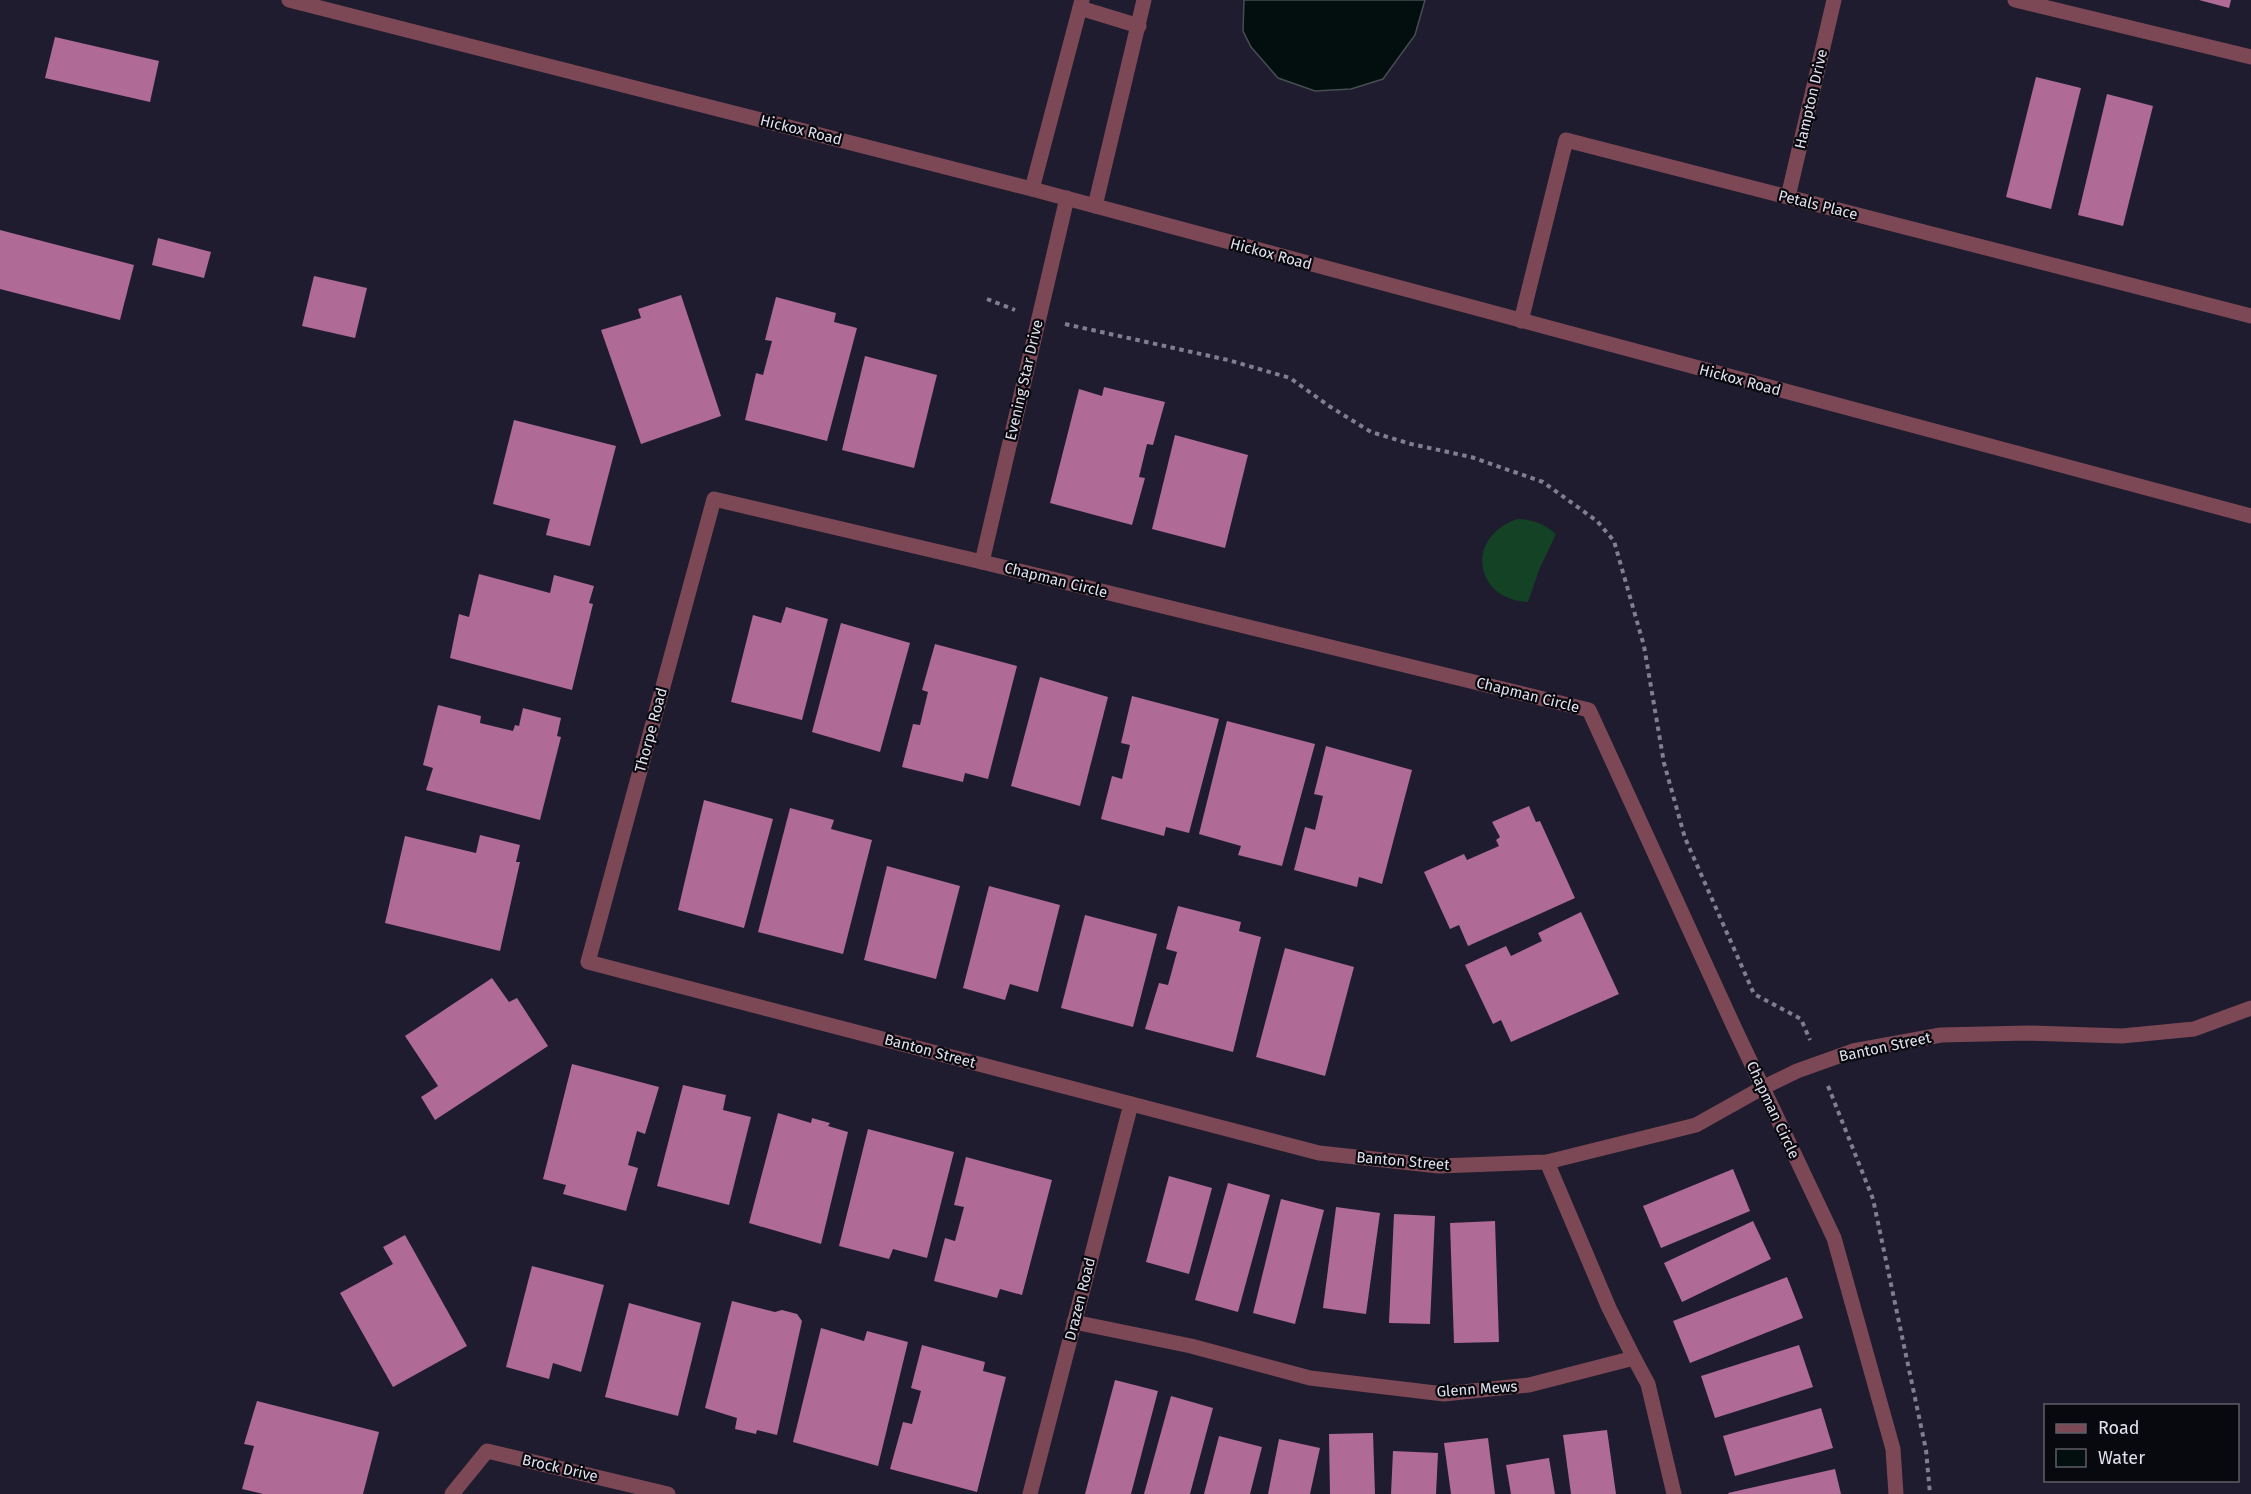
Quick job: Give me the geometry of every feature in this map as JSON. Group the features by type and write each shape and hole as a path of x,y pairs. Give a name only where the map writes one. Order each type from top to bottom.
{"street":[{"name":"Hickox Road","path":"289,0 1067,198 2251,516"},
{"path":"1095,206 1144,0"},
{"name":"Hampton Drive","path":"1788,197 1834,0"},
{"path":"2015,0 2251,57"},
{"path":"1032,189 1081,4 1139,26"},
{"name":"Petals Place","path":"1521,321 1566,140 2251,316"},
{"name":"Evening Star Drive","path":"982,562 1067,198"},
{"name":"Chapman Circle","path":"714,499 1589,710 1762,1088 1834,1238 1893,1449 1896,1494"},
{"name":"Thorpe Road","path":"588,962 714,499"},
{"name":"Banton Street","path":"588,962 1318,1153 1438,1166 1547,1162 1696,1125 1797,1071 1853,1051 1941,1035 2028,1033 2122,1036 2194,1029 2251,1008"},
{"name":"Drazen Road","path":"1030,1494 1131,1104"},
{"path":"1547,1162 1609,1308 1648,1384 1674,1494"},
{"name":"Glenn Mews","path":"1074,1322 1191,1346 1310,1378 1444,1394 1529,1385 1634,1358"},
{"name":"Brock Drive","path":"452,1494 487,1451 668,1494"}],"green space":[{"path":"1518,519 1538,523 1556,534 1539,570 1528,602 1510,598 1496,590 1487,579 1482,566 1483,552 1489,539 1501,527"}],"water":[{"path":"1244,0 1425,0 1415,35 1383,79 1351,89 1315,91 1278,78 1251,47 1243,31"}],"building":[{"path":"2199,0 2231,0 2229,8"},
{"path":"55,37 159,61 150,102 45,78"},
{"path":"2036,77 2081,88 2051,209 2006,197"},
{"path":"2107,94 2153,106 2123,226 2078,215"},
{"path":"0,230 134,265 120,320 0,289"},
{"path":"158,238 211,252 204,278 152,265"},
{"path":"314,276 367,288 355,338 302,326"},
{"path":"681,295 721,416 641,444 601,330 641,318 638,309"},
{"path":"776,297 836,313 834,322 857,328 827,441 745,420 756,373 763,375 772,341 765,340"},
{"path":"865,356 937,375 914,468 842,450"},
{"path":"1104,387 1165,402 1153,445 1147,444 1139,477 1145,478 1132,525 1050,503 1079,389 1102,396"},
{"path":"514,420 616,446 590,546 546,535 550,519 493,504"},
{"path":"1175,435 1248,455 1225,548 1152,529"},
{"path":"479,574 550,593 554,575 594,586 589,603 593,604 572,690 450,658 459,614 469,617"},
{"path":"786,607 828,619 802,720 731,702 753,615 781,623"},
{"path":"841,623 910,643 880,752 812,732"},
{"path":"935,644 1017,666 988,779 965,773 963,782 902,767 913,724 920,725 928,692 922,690"},
{"path":"1040,677 1108,697 1080,806 1011,786"},
{"path":"1132,696 1219,719 1189,833 1166,827 1164,836 1101,819 1112,776 1122,779 1130,745 1121,743"},
{"path":"438,705 481,716 480,723 513,731 515,725 519,726 523,708 561,718 557,736 561,737 540,820 426,790 433,768 423,765"},
{"path":"1227,721 1315,744 1282,866 1238,855 1241,846 1199,834"},
{"path":"1326,746 1412,770 1382,884 1359,877 1357,887 1294,870 1305,827 1315,830 1323,796 1314,794"},
{"path":"704,800 773,819 744,928 678,910"},
{"path":"1529,806 1536,822 1540,821 1575,898 1468,946 1459,925 1450,929 1424,872 1464,854 1467,860 1499,846 1496,840 1500,837 1492,822"},
{"path":"790,808 834,820 831,829 872,840 843,954 758,932"},
{"path":"480,835 520,845 516,862 520,862 500,951 385,923 405,836 476,853"},
{"path":"887,866 960,886 936,979 864,960"},
{"path":"989,886 1060,905 1038,992 1010,984 1005,1000 963,988"},
{"path":"1178,906 1241,922 1239,931 1261,937 1233,1052 1145,1029 1159,983 1168,985 1177,952 1166,949"},
{"path":"1581,912 1619,994 1511,1042 1501,1020 1493,1024 1465,965 1506,946 1511,956 1542,941 1538,933"},
{"path":"1085,915 1157,934 1133,1027 1061,1008"},
{"path":"1285,948 1354,967 1325,1076 1256,1057"},
{"path":"492,978 509,1002 517,998 548,1046 435,1120 421,1097 438,1086 405,1036"},
{"path":"572,1064 659,1087 645,1134 637,1131 628,1165 638,1168 626,1211 563,1194 566,1185 543,1179"},
{"path":"683,1085 726,1095 723,1110 751,1117 729,1205 657,1186"},
{"path":"778,1113 811,1123 812,1118 830,1123 828,1126 848,1132 821,1244 749,1223"},
{"path":"868,1129 954,1152 927,1258 893,1249 889,1259 839,1246"},
{"path":"966,1157 1052,1180 1022,1295 1000,1289 997,1298 934,1281 945,1238 955,1241 964,1207 954,1205"},
{"path":"1733,1169 1750,1211 1661,1248 1643,1206"},
{"path":"1169,1176 1212,1188 1189,1274 1146,1262"},
{"path":"1228,1183 1270,1195 1238,1312 1195,1300"},
{"path":"1281,1199 1324,1210 1295,1324 1253,1313"},
{"path":"1336,1207 1380,1213 1366,1314 1323,1308"},
{"path":"1394,1214 1435,1216 1430,1324 1389,1323"},
{"path":"1495,1221 1499,1342 1454,1343 1450,1223"},
{"path":"1753,1221 1771,1259 1682,1302 1664,1263"},
{"path":"405,1235 467,1346 393,1387 340,1293 393,1264 383,1247"},
{"path":"532,1266 604,1285 581,1372 553,1363 549,1379 506,1367"},
{"path":"1787,1277 1803,1318 1690,1363 1673,1321"},
{"path":"732,1301 775,1312 782,1310 797,1314 802,1321 777,1435 757,1430 756,1434 735,1429 737,1418 705,1408"},
{"path":"629,1303 701,1323 678,1416 605,1397"},
{"path":"821,1328 864,1341 867,1331 908,1342 878,1466 793,1442"},
{"path":"922,1345 985,1362 983,1371 1006,1377 977,1492 890,1469 903,1422 912,1424 921,1391 911,1388"},
{"path":"1799,1345 1813,1387 1715,1418 1701,1376"},
{"path":"1115,1380 1158,1391 1131,1494 1085,1494"},
{"path":"1171,1396 1213,1408 1190,1494 1144,1494"},
{"path":"257,1401 379,1432 363,1494 263,1494 242,1489 254,1446 244,1444"},
{"path":"1821,1408 1833,1448 1735,1476 1723,1436"},
{"path":"1607,1430 1616,1494 1571,1494 1563,1435"},
{"path":"1373,1433 1375,1494 1330,1494 1329,1434"},
{"path":"1219,1436 1262,1447 1250,1494 1204,1494"},
{"path":"1488,1438 1495,1494 1451,1494 1444,1443"},
{"path":"1279,1439 1320,1448 1310,1494 1268,1494"},
{"path":"1393,1451 1438,1453 1436,1494 1391,1494"},
{"path":"1549,1458 1555,1494 1511,1494 1506,1465"},
{"path":"1835,1469 1841,1494 1728,1493"}]}
